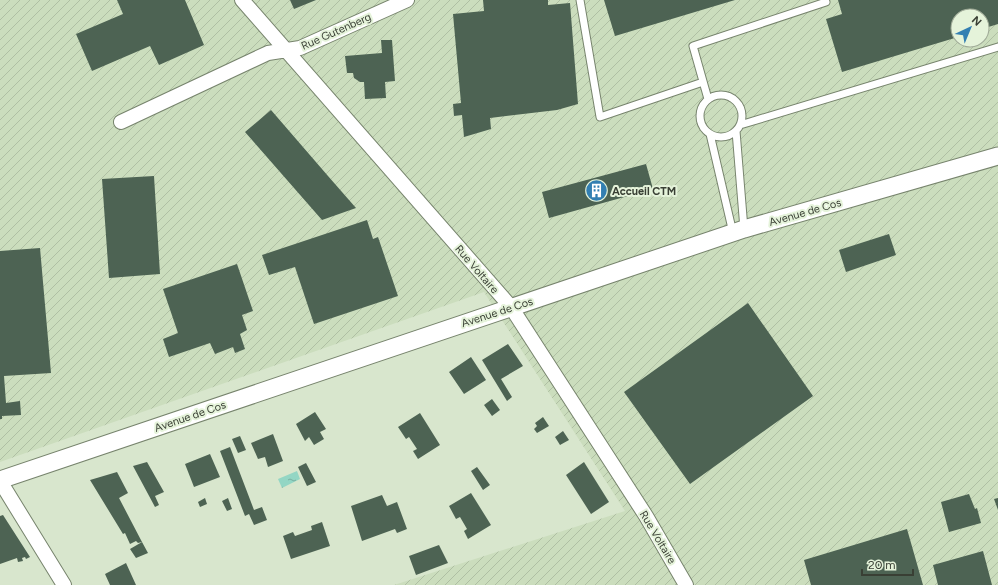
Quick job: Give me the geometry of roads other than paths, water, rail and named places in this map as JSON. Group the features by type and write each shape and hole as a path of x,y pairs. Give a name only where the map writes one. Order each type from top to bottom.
{"street":[{"name":"Rue Voltaire","path":"242,0 511,307 646,516 686,585"},
{"name":"Rue Gutenberg","path":"121,122 268,53 300,48 387,3 407,0"},
{"name":"Avenue de Cos","path":"0,481 738,231 998,156"},
{"path":"0,481 64,585"}],"lane":[{"path":"580,0 600,117 703,82"},
{"path":"708,99 693,46 826,2"},
{"path":"738,231 738,128 741,112 734,100 721,95 708,99 700,110 700,117 704,130 710,134 723,138 738,128 998,47"},
{"path":"710,134 738,231"}],"water":[{"path":"297,471 300,479 282,488 278,479"}],"place":[{"name":"Accueil CTM","path":"597,191"}]}
